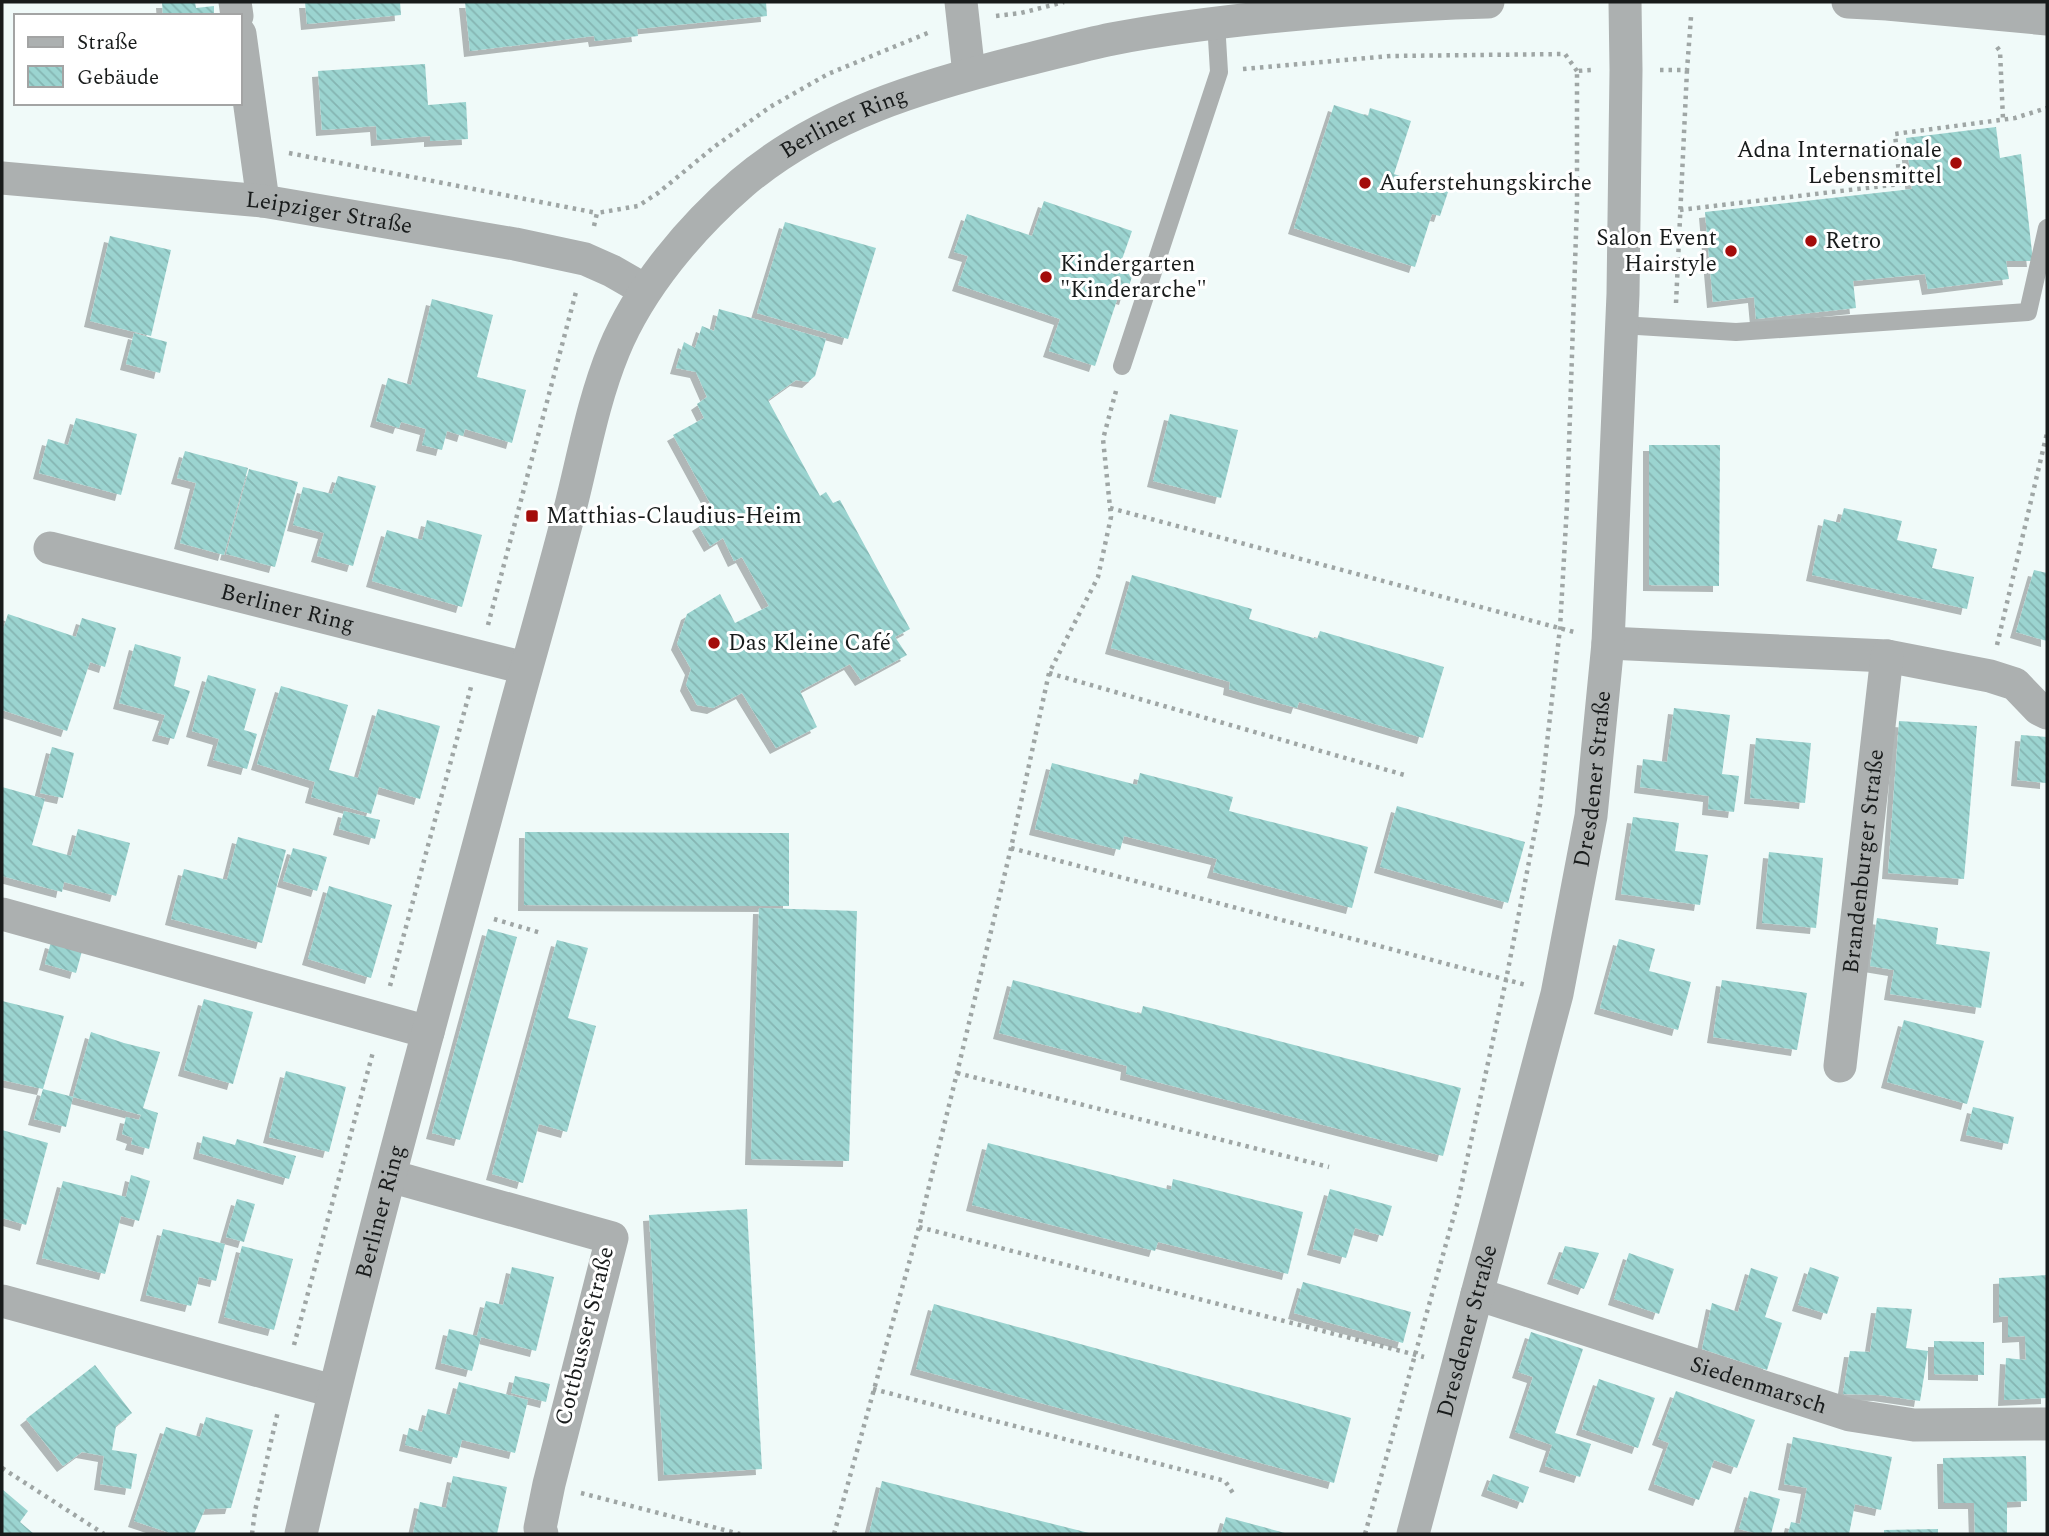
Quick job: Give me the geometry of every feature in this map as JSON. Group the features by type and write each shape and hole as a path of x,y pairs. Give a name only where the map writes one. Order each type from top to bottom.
{"street":[{"path":"961,2 969,74"},
{"name":"Berliner Ring","path":"301,1534 333,1391 525,668 564,533 595,407 614,348 645,290 706,217 746,180 789,148 837,122 891,99 969,74 1110,39 1216,22 1423,3 1489,2"},
{"name":"Dresdener Straße","path":"1413,1534 1557,993 1591,816 1608,643 1623,294 1625,2"},
{"path":"1848,2 1887,3 2047,19"},
{"path":"242,49 263,201"},
{"name":"Leipziger Straße","path":"2,178 263,201 515,244 585,259 645,290"},
{"name":"Berliner Ring","path":"50,548 525,668"},
{"path":"1608,643 1887,656 1990,676 2015,684 2039,709 2047,713"},
{"name":"Brandenburger Straße","path":"1840,1066 1887,656"},
{"path":"2,914 428,1032"},
{"name":"Cottbusser Straße","path":"390,1176 612,1238 549,1484 540,1528 542,1534"},
{"name":"Siedenmarsch","path":"1477,1294 1850,1415 1914,1425 2047,1424"},
{"path":"2,1301 333,1391"}],"lane":[{"path":"1122,366 1219,72 1216,22"},
{"path":"1621,325 1737,332 2028,312 2047,228"}],"path":[{"path":"1964,11 2000,51 2004,119"},
{"path":"1675,328 1691,17"},
{"path":"1219,72 1391,56 1565,54 1577,71 1577,204 1567,505 1560,628 1540,805 1506,980 1458,1201 1365,1534"},
{"path":"1659,69 1687,70"},
{"path":"1577,71 1598,70"},
{"path":"1681,210 1900,184 1895,134 2015,118 2047,108"},
{"path":"255,146 597,213"},
{"path":"252,1534 285,1378 585,259"},
{"path":"834,1534 919,1227 1011,848 1049,673 1098,577 1111,517 1103,439 1122,366"},
{"path":"1990,676 2047,433"},
{"path":"1110,508 1608,643"},
{"path":"1049,673 1408,776"},
{"path":"1011,848 1557,993"},
{"path":"486,916 541,933"},
{"path":"957,1073 1329,1167"},
{"path":"919,1227 1459,1366"},
{"path":"873,1389 1225,1481 1233,1493"},
{"path":"2,1468 104,1534"},
{"path":"549,1484 740,1534"}],"building":[{"path":"162,2 195,2 196,8 214,6 214,14 163,14"},
{"path":"305,2 400,2 401,15 307,24"},
{"path":"465,2 766,2 767,16 637,29 638,36 595,41 594,36 470,51"},
{"path":"425,64 428,105 466,102 468,139 430,141 430,136 377,140 376,126 322,130 318,71"},
{"name":"Auferstehungskirche","path":"1334,105 1368,116 1370,108 1411,121 1394,174 1448,192 1440,216 1432,214 1415,267 1294,228"},
{"path":"1996,127 2000,158 2021,154 2033,261 2006,261 2009,279 1928,289 1925,274 1853,281 1856,308 1756,319 1754,297 1713,302 1705,212 1912,189 1906,138"},
{"name":"Kindergarten \"Kinderarche\"","path":"1044,201 1132,231 1120,265 1134,270 1125,299 1118,297 1095,366 1049,351 1060,319 958,285 968,256 954,252 967,214 1032,236"},
{"path":"785,222 876,248 848,339 757,313"},
{"path":"110,236 171,250 151,336 90,321"},
{"path":"432,299 493,315 477,377 526,390 512,443 465,429 463,436 447,431 442,450 422,445 426,429 401,422 399,428 376,421 388,378 411,385"},
{"path":"719,309 826,339 815,376 808,382 796,380 768,400 820,496 826,492 833,503 840,500 910,629 895,637 907,655 861,680 850,664 800,691 817,727 776,748 742,693 713,708 697,705 686,685 691,669 677,644 687,614 720,594 735,623 769,606 742,557 734,561 723,538 710,546 698,525 716,514 673,435 704,418 697,404 707,397 696,372 676,368 684,342 695,348 702,326 714,331"},
{"path":"134,333 167,342 160,373 126,364"},
{"path":"1170,414 1238,430 1221,498 1153,481"},
{"path":"76,418 137,434 121,495 39,473 48,439 68,445"},
{"path":"1649,445 1720,445 1719,586 1649,585"},
{"path":"185,451 248,468 224,555 180,543 196,483 177,478"},
{"path":"249,469 298,482 275,567 226,554"},
{"path":"338,476 376,486 353,566 317,556 324,533 293,525 303,487 332,494"},
{"path":"1844,508 1902,521 1897,540 1937,549 1932,568 1974,577 1967,609 1812,575 1824,519 1840,523"},
{"path":"427,520 482,535 462,607 372,581 387,530 422,540"},
{"path":"2034,570 2047,573 2047,641 2016,632"},
{"path":"1132,575 1252,609 1249,619 1317,639 1320,631 1444,667 1423,738 1299,702 1297,708 1260,698 1229,689 1230,682 1111,648"},
{"path":"8,614 76,637 82,618 116,628 105,667 90,662 67,731 2,710 2,632"},
{"path":"135,644 181,657 174,686 190,691 174,739 158,735 165,715 119,703"},
{"path":"208,675 256,689 244,730 257,734 247,769 213,760 219,739 192,731"},
{"path":"281,686 348,705 329,770 358,778 378,709 440,726 420,799 379,787 371,814 311,797 315,782 257,764"},
{"path":"1674,708 1730,715 1722,774 1739,776 1734,812 1708,809 1709,796 1640,787 1643,759 1667,762"},
{"path":"1899,721 1977,726 1964,879 1888,873"},
{"path":"2021,735 2047,737 2046,783 2017,780"},
{"path":"1756,738 1811,743 1805,803 1750,798"},
{"path":"52,747 74,753 63,798 40,793"},
{"path":"1052,763 1137,785 1140,773 1233,797 1229,811 1368,847 1352,908 1213,872 1217,859 1124,836 1120,850 1035,829"},
{"path":"2,787 45,799 32,845 71,856 78,829 130,843 116,896 64,882 62,892 2,876"},
{"path":"1397,806 1525,842 1508,903 1380,867"},
{"path":"344,811 380,820 375,839 339,829"},
{"path":"1633,817 1679,823 1675,851 1708,855 1700,905 1621,894"},
{"path":"525,832 789,833 789,906 524,905"},
{"path":"238,837 286,850 262,943 171,919 184,869 227,880"},
{"path":"293,848 327,857 317,891 283,881"},
{"path":"1769,852 1823,858 1816,928 1762,923"},
{"path":"329,886 392,905 371,978 308,959"},
{"path":"759,908 857,911 849,1161 751,1159"},
{"path":"1877,918 1938,928 1936,944 1990,952 1981,1008 1890,994 1894,970 1870,966"},
{"path":"488,929 517,937 460,1140 432,1133"},
{"path":"1619,939 1655,949 1649,971 1691,982 1678,1030 1600,1008"},
{"path":"557,940 588,948 568,1018 596,1026 567,1132 539,1124 523,1183 492,1174"},
{"path":"51,942 82,951 76,973 45,964"},
{"path":"1013,980 1141,1014 1143,1006 1461,1088 1443,1156 1126,1074 1127,1066 999,1033"},
{"path":"1722,980 1807,993 1797,1050 1713,1037"},
{"path":"204,999 253,1012 233,1084 184,1070"},
{"path":"2,1001 64,1016 43,1089 2,1080"},
{"path":"1904,1020 1984,1041 1967,1104 1887,1082"},
{"path":"91,1032 160,1052 143,1108 158,1113 149,1149 131,1144 133,1138 122,1134 126,1117 139,1120 141,1115 73,1097"},
{"path":"286,1071 346,1087 329,1152 269,1137"},
{"path":"43,1089 73,1097 66,1127 34,1119"},
{"path":"1973,1107 2014,1117 2008,1144 1966,1135"},
{"path":"2,1130 48,1143 26,1225 2,1218"},
{"path":"203,1136 235,1145 237,1139 296,1156 289,1179 199,1153"},
{"path":"988,1143 1171,1190 1173,1179 1303,1212 1288,1274 1158,1242 1155,1251 972,1205"},
{"path":"131,1175 150,1181 139,1221 121,1216 105,1274 42,1258 63,1181 126,1197"},
{"path":"1330,1189 1392,1206 1383,1236 1355,1228 1346,1258 1313,1249"},
{"path":"237,1199 255,1204 244,1242 226,1237"},
{"path":"747,1209 762,1469 664,1475 649,1215"},
{"path":"163,1229 225,1244 216,1281 199,1277 191,1306 146,1295"},
{"path":"242,1246 293,1259 274,1330 224,1317"},
{"path":"1565,1246 1599,1253 1584,1289 1553,1278"},
{"path":"1629,1253 1674,1269 1659,1314 1614,1299"},
{"path":"512,1267 554,1277 536,1351 481,1337 472,1371 441,1363 449,1329 477,1336 486,1301 503,1305"},
{"path":"1810,1267 1839,1277 1827,1314 1798,1305"},
{"path":"1751,1268 1778,1277 1765,1317 1782,1323 1767,1370 1702,1349 1712,1303 1738,1312"},
{"path":"2047,1275 2047,1398 2004,1400 2006,1358 2026,1360 2025,1336 2008,1337 2008,1316 1999,1317 1999,1278"},
{"path":"1303,1282 1411,1312 1403,1343 1294,1313"},
{"path":"934,1304 1351,1418 1334,1483 916,1369"},
{"path":"1877,1307 1912,1309 1906,1348 1928,1351 1920,1401 1879,1395 1843,1394 1850,1351 1870,1352"},
{"path":"1531,1332 1583,1349 1555,1433 1591,1444 1580,1477 1545,1466 1552,1445 1515,1432 1533,1377 1518,1372"},
{"path":"1934,1341 1984,1342 1984,1375 1934,1374"},
{"path":"95,1365 132,1413 116,1426 112,1450 137,1454 131,1489 100,1484 104,1456 82,1452 63,1466 26,1419"},
{"path":"515,1376 550,1384 546,1402 511,1393"},
{"path":"1599,1379 1655,1398 1638,1448 1582,1429"},
{"path":"459,1382 528,1400 515,1453 462,1440 457,1458 405,1445 409,1428 422,1432 428,1409 450,1415"},
{"path":"1676,1391 1755,1420 1737,1468 1714,1460 1699,1500 1654,1484 1669,1443 1658,1439"},
{"path":"206,1417 253,1430 231,1508 205,1509 194,1534 173,1534 134,1521 166,1427 200,1437"},
{"path":"1793,1437 1892,1457 1881,1510 1855,1504 1849,1534 1788,1534 1791,1522 1800,1524 1807,1488 1784,1484"},
{"path":"2026,1456 2027,1501 2007,1502 2007,1534 1975,1534 1974,1503 1944,1503 1943,1458"},
{"path":"1493,1474 1529,1487 1523,1503 1487,1490"},
{"path":"453,1476 507,1487 497,1534 413,1534 420,1502 446,1508"},
{"path":"882,1481 1089,1533 1089,1534 869,1534"},
{"path":"2,1489 28,1511 20,1522 34,1534 2,1534"},
{"path":"1750,1491 1780,1499 1771,1534 1739,1529"},
{"path":"1226,1517 1285,1533 1285,1534 1221,1534"},
{"path":"1938,1529 1938,1534 1884,1534 1884,1530"}],"place":[{"name":"Adna Internationale Lebensmittel","path":"1956,163"},
{"name":"Auferstehungskirche","path":"1365,183"},
{"name":"Retro","path":"1811,241"},
{"name":"Salon Event Hairstyle","path":"1731,251"},
{"name":"Kindergarten \"Kinderarche\"","path":"1046,277"},
{"name":"Matthias-Claudius-Heim","path":"532,516"},
{"name":"Das Kleine Café","path":"714,643"}]}
